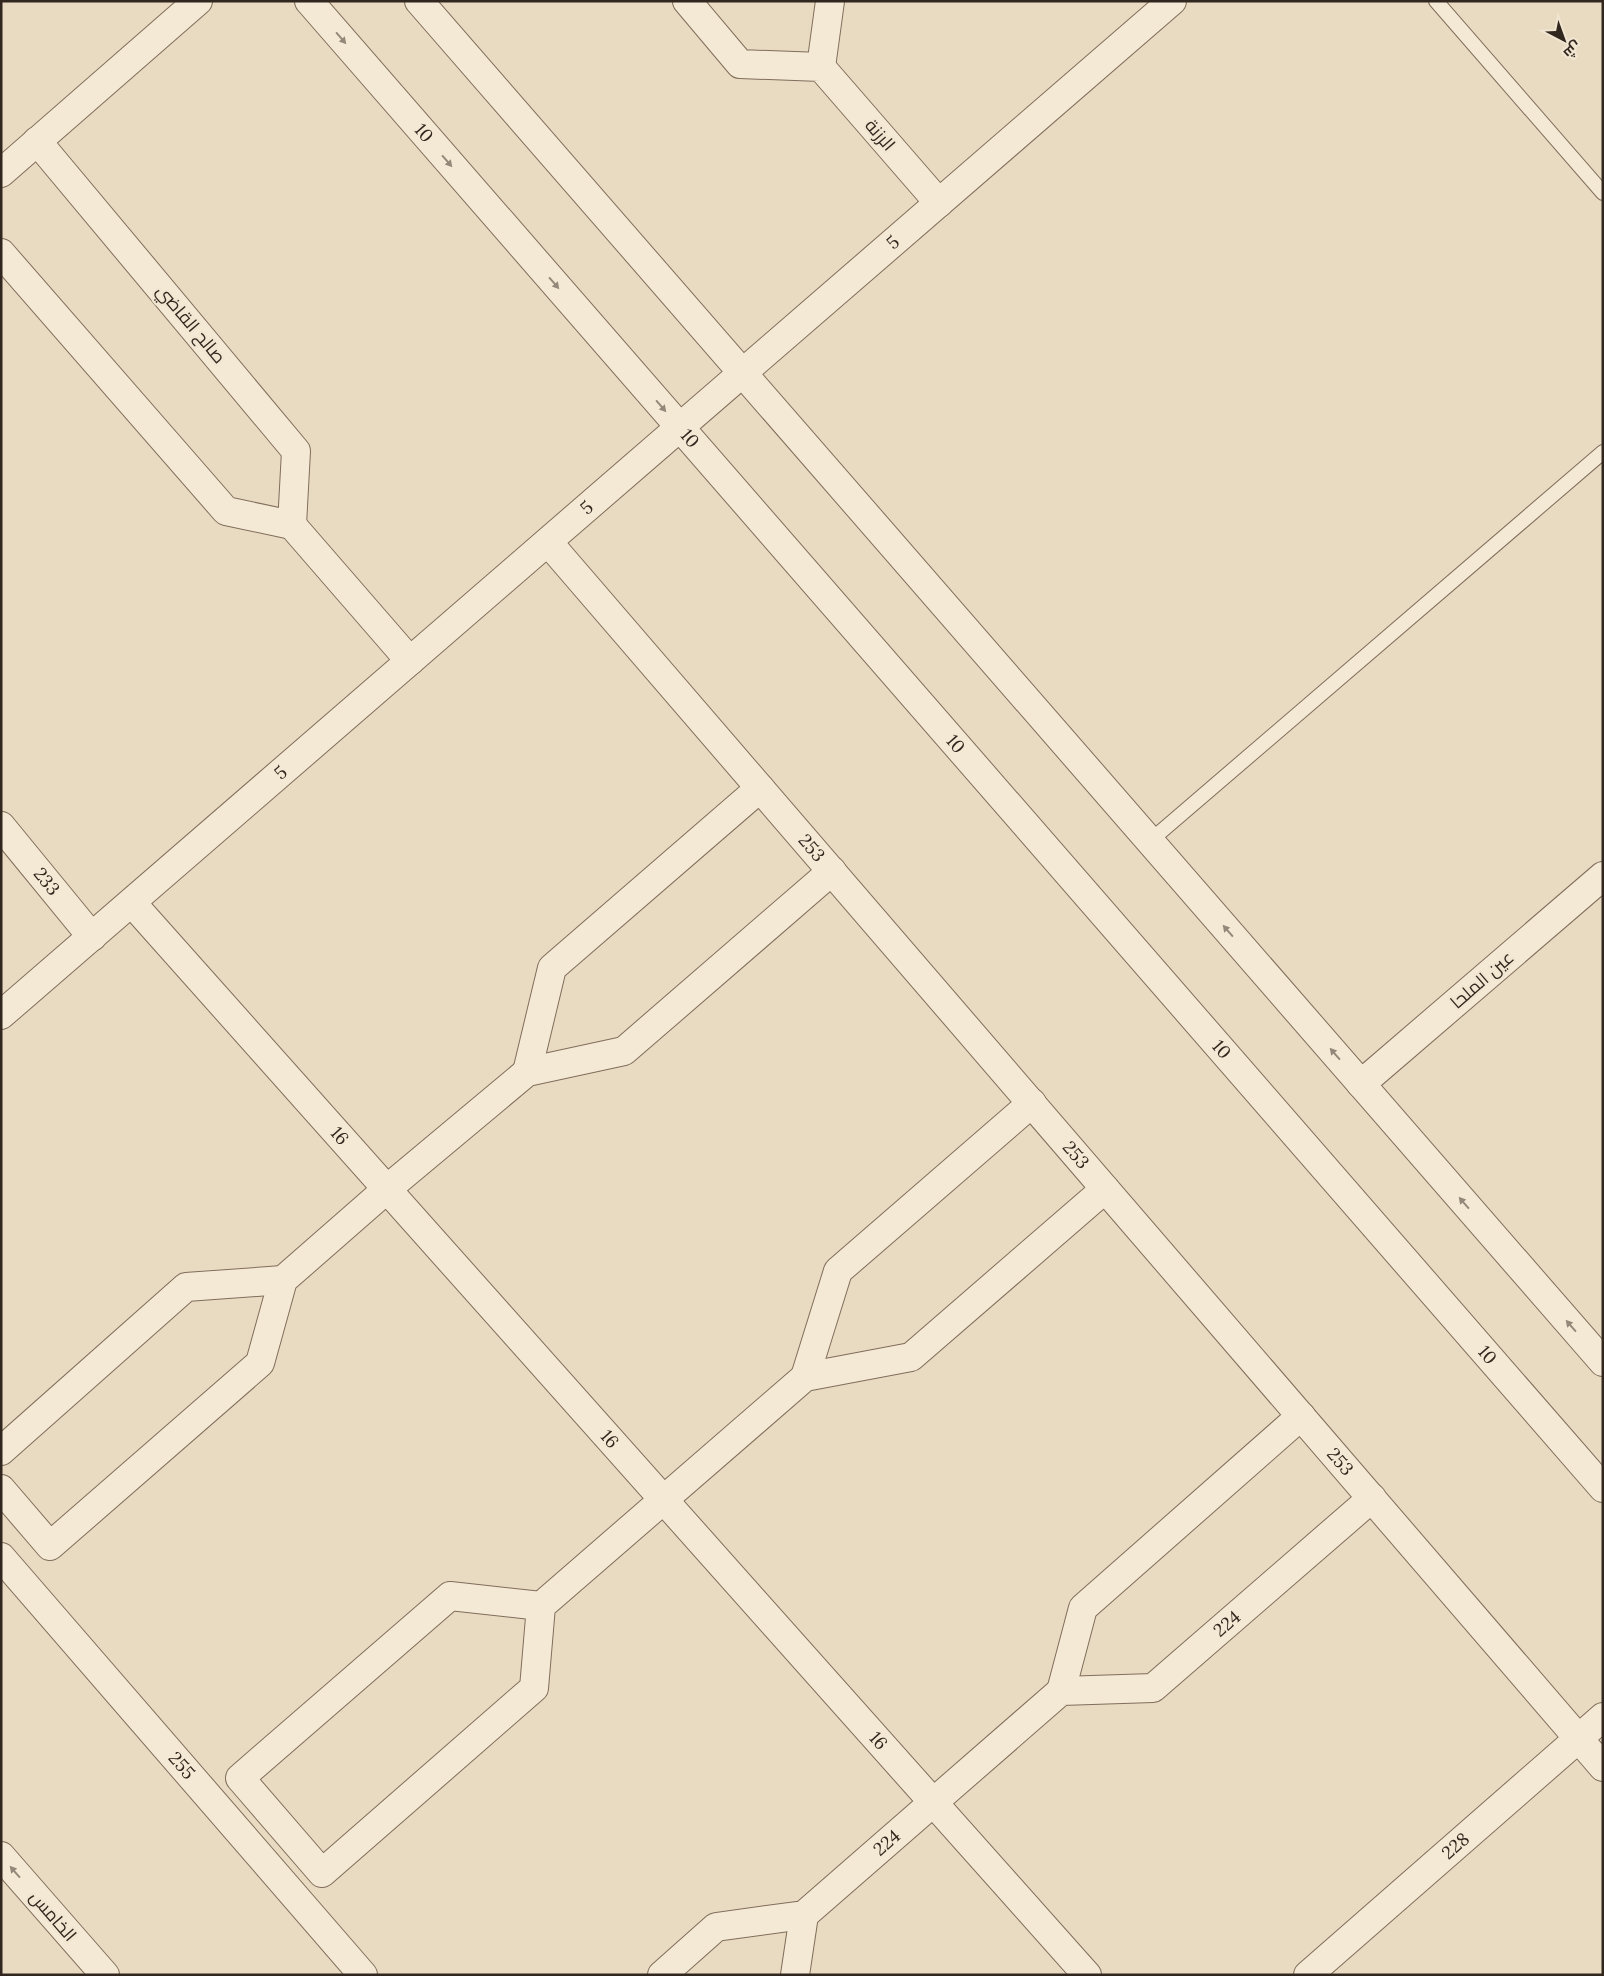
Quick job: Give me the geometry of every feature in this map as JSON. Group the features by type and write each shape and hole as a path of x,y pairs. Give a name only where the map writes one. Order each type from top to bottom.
{"street":[{"path":"1,173 198,1"},
{"name":"10","path":"309,1 1603,1488"},
{"path":"420,1 1603,1362"},
{"path":"687,1 740,64 821,67 830,1"},
{"name":"5","path":"1,1015 1172,1"},
{"name":"الرزنة","path":"821,67 939,203"},
{"name":"صالح القاضي","path":"38,141 296,451 292,525"},
{"path":"1,253 226,512 292,525 410,661"},
{"name":"253","path":"548,542 1603,1767"},
{"path":"527,1072 552,968 760,788"},
{"name":"233","path":"1,826 92,937"},
{"path":"1,1489 50,1546 260,1363 282,1280 387,1189 527,1072 624,1051 832,871"},
{"name":"عين الملحا","path":"1361,1084 1603,876"},
{"name":"16","path":"132,902 1087,1975"},
{"path":"805,1377 838,1272 1032,1103"},
{"path":"541,1606 450,1596 240,1778 322,1873 534,1688 541,1606 805,1377 912,1357 1105,1189"},
{"path":"1,1451 186,1287 282,1280"},
{"path":"1061,1692 1084,1608 1301,1416"},
{"name":"224","path":"804,1915 1061,1692 1153,1688 1372,1498"},
{"name":"255","path":"1,1557 363,1975"},
{"name":"228","path":"1308,1975 1603,1717"},
{"name":"الخامس","path":"1,1856 105,1975"},
{"path":"662,1975 716,1927 804,1915 794,1975"}],"lane":[{"path":"1436,1 1603,192"},
{"path":"1150,841 1603,452"}]}
